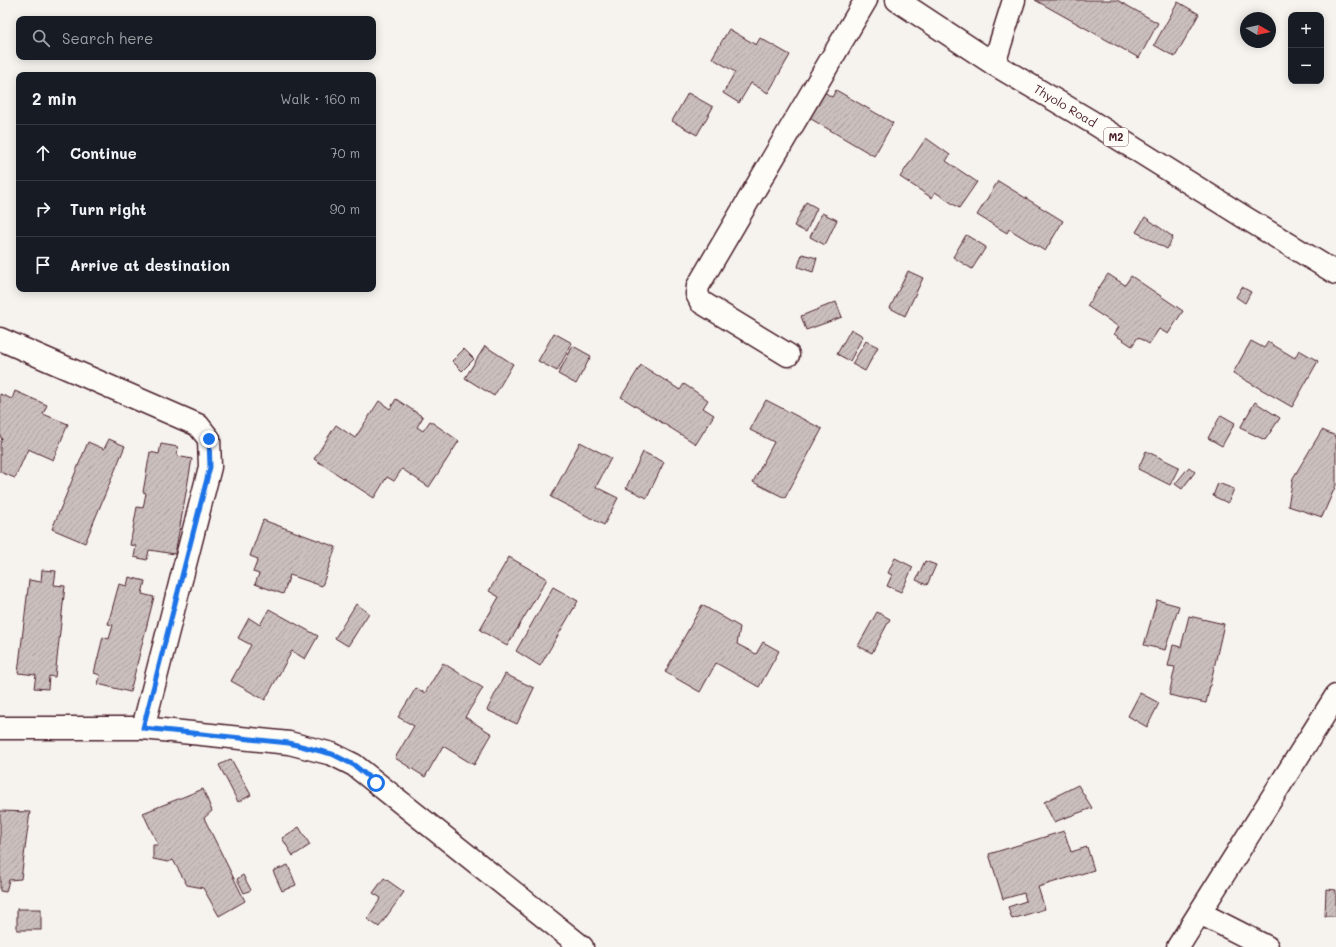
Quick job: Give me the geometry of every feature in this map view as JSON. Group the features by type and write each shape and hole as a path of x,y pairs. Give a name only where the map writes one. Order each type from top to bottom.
{"main road":[{"path":"788,355 701,302 697,294 698,286 866,0"},
{"name":"Thyolo Road","path":"897,0 994,64 1092,122 1336,273"},
{"path":"994,64 1014,0"},
{"path":"0,339 198,425 209,439 210,467 143,728"},
{"path":"1178,947 1336,696"},
{"path":"0,728 143,728 289,743 332,754 354,765 582,947"},
{"path":"1200,913 1267,947"}],"building":[{"path":"1035,0 1117,0 1158,23 1139,58"},
{"path":"1178,2 1199,14 1175,57 1154,45"},
{"path":"729,29 756,45 760,38 790,55 768,93 751,83 739,103 723,93 735,72 712,58"},
{"path":"821,90 832,97 836,90 893,123 874,156 806,116"},
{"path":"688,93 713,107 697,135 672,121"},
{"path":"926,138 950,155 946,161 977,182 959,208 935,192 932,198 900,177"},
{"path":"998,181 1063,221 1045,251 1009,229 1007,233 977,215"},
{"path":"806,202 817,208 806,232 794,226"},
{"path":"822,213 837,220 825,245 810,237"},
{"path":"1145,217 1173,237 1167,249 1136,232"},
{"path":"966,235 986,247 972,269 953,257"},
{"path":"802,254 817,258 813,272 798,267"},
{"path":"908,271 923,278 905,316 890,308"},
{"path":"1108,274 1125,285 1131,276 1183,311 1168,334 1159,329 1149,344 1138,337 1132,346 1114,334 1119,327 1087,306"},
{"path":"1242,287 1251,292 1245,303 1236,297"},
{"path":"836,302 842,317 806,330 801,316"},
{"path":"851,329 863,336 850,361 837,354"},
{"path":"554,333 572,343 557,371 538,361"},
{"path":"866,341 878,347 865,371 852,364"},
{"path":"1251,341 1264,348 1268,342 1295,358 1299,350 1318,361 1292,407 1233,373"},
{"path":"485,346 513,364 494,396 465,378"},
{"path":"573,346 591,356 576,384 558,374"},
{"path":"464,349 474,359 462,371 452,361"},
{"path":"641,365 680,390 684,384 708,400 703,408 714,415 696,444 621,397"},
{"path":"15,391 47,405 43,414 68,424 53,460 28,449 15,478 0,472 0,444 2,438 0,437 0,394 12,399"},
{"path":"396,399 423,417 417,427 423,431 430,421 459,441 429,487 402,469 394,481 387,477 374,498 314,459 336,425 355,438 379,401 390,409"},
{"path":"766,400 822,429 785,498 753,482 774,442 750,430"},
{"path":"1255,402 1280,418 1265,440 1240,428"},
{"path":"1221,415 1235,423 1222,446 1208,438"},
{"path":"1322,430 1336,436 1336,485 1322,517 1288,506 1293,478"},
{"path":"109,439 125,446 85,543 52,529 88,442 104,449"},
{"path":"580,442 611,458 596,487 618,498 604,525 551,497"},
{"path":"161,444 178,447 177,456 192,459 175,554 149,550 147,560 134,557 136,546 130,545 137,507 143,508 146,493 143,492 150,452 159,454"},
{"path":"1146,451 1179,467 1170,485 1138,469"},
{"path":"643,452 664,462 647,498 626,488"},
{"path":"1189,467 1195,472 1182,489 1175,484"},
{"path":"1218,483 1234,489 1228,503 1213,496"},
{"path":"263,520 336,547 322,586 290,575 283,594 255,584 259,574 253,572 258,559 250,556"},
{"path":"509,557 547,579 507,646 480,630 499,597 489,591"},
{"path":"895,558 913,567 901,592 887,586 892,575 888,573"},
{"path":"925,561 936,565 927,585 916,580"},
{"path":"42,570 56,571 54,585 65,586 55,677 49,676 48,689 34,688 36,675 18,673 29,580 41,582"},
{"path":"129,577 145,581 142,594 154,597 130,692 98,684 100,675 94,673 103,637 109,639 113,625 108,624 119,584 127,586"},
{"path":"553,587 578,601 540,666 516,651"},
{"path":"1157,600 1179,606 1165,650 1144,645"},
{"path":"356,604 369,613 348,646 335,638"},
{"path":"702,605 740,627 737,644 756,654 763,642 779,651 759,687 716,663 700,692 665,672"},
{"path":"269,609 318,636 305,659 292,651 265,700 231,681 251,645 238,638 249,618 260,625"},
{"path":"877,612 890,619 872,653 858,646"},
{"path":"1189,616 1224,624 1206,703 1169,695 1175,667 1168,666 1173,645 1181,647"},
{"path":"443,663 483,688 465,717 492,734 474,765 443,746 425,777 395,758 414,726 398,717 416,688 425,693"},
{"path":"505,674 534,688 517,724 487,710"},
{"path":"1140,693 1159,703 1147,727 1128,716"},
{"path":"231,759 251,795 238,802 219,765"},
{"path":"1078,785 1092,808 1054,822 1044,802"},
{"path":"203,789 212,811 204,818 245,901 219,916 203,888 187,885 173,860 168,862 153,859 153,845 158,845 143,813"},
{"path":"0,811 30,812 21,879 9,880 6,892 0,891"},
{"path":"299,827 310,845 293,856 282,838"},
{"path":"1064,831 1071,852 1087,847 1094,870 1038,887 1045,909 1012,919 1008,907 1026,901 1024,893 1003,899 989,854"},
{"path":"288,865 296,885 282,891 273,871"},
{"path":"243,875 251,890 244,893 237,879"},
{"path":"384,878 404,892 379,927 367,919 381,898 373,893"},
{"path":"1326,889 1336,890 1336,916 1325,916"},
{"path":"17,909 41,909 41,930 17,930"}],"route":[{"path":"209,439 210,467 143,728 289,743 332,754 354,765 376,783"}]}
